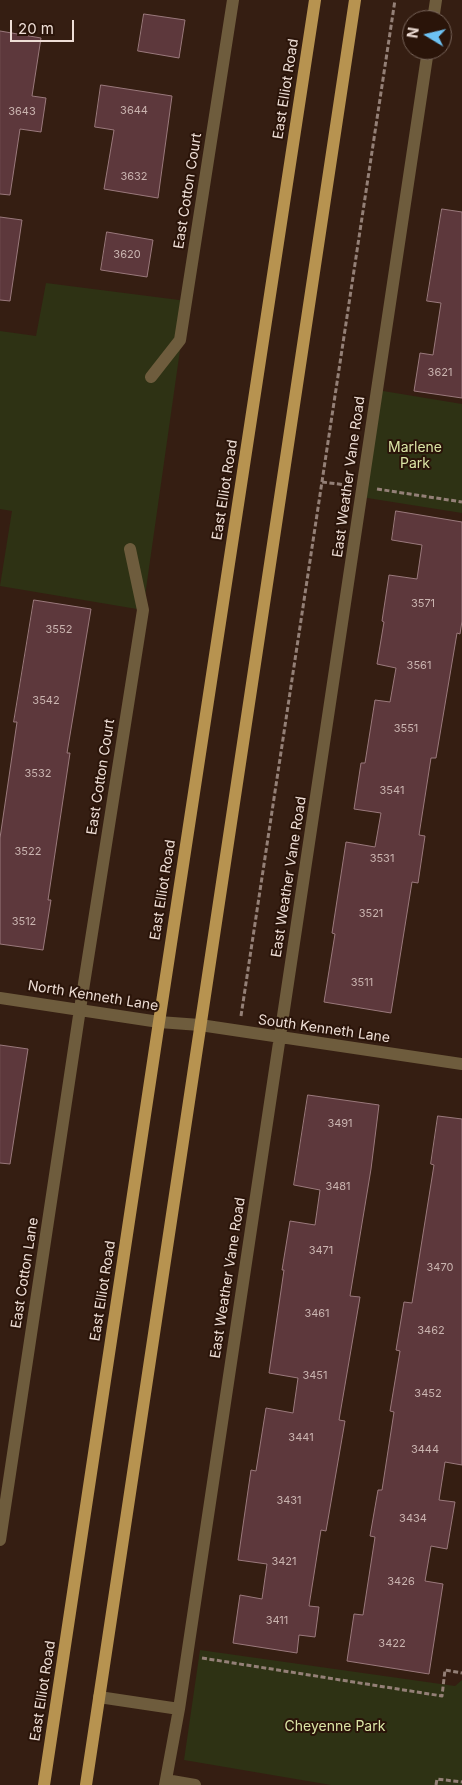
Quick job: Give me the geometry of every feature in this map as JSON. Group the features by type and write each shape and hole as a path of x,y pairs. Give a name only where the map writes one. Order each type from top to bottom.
{"main road":[{"name":"East Elliot Road","path":"44,1785 315,0"},
{"path":"86,1785 355,0"}],"street":[{"name":"East Cotton Court","path":"151,377 180,340 233,0"},
{"name":"East Weather Vane Road","path":"165,1783 179,1709 426,60"},
{"name":"East Cotton Court","path":"80,1009 143,610 130,549"},
{"name":"North Kenneth Lane","path":"0,998 182,1024"},
{"name":"East Cotton Lane","path":"0,1540 80,1009"},
{"name":"South Kenneth Lane","path":"182,1024 200,1025 462,1064"},
{"path":"99,1697 179,1709"},
{"path":"165,1783 195,1785"}],"path":[{"path":"239,1031 395,0"},
{"path":"322,482 462,502"},
{"path":"186,1656 442,1696 445,1670 462,1673"},
{"path":"436,1785 437,1778 462,1782"}],"green space":[{"path":"46,283 187,301 143,610 0,586 12,511 0,509 0,331 36,336"},
{"name":"Marlene Park","path":"377,390 462,404 462,513 361,497"},
{"name":"Cheyenne Park","path":"200,1650 455,1686 462,1680 462,1785 331,1785 184,1760"}],"building":[{"path":"144,14 185,20 179,58 138,51"},
{"path":"0,31 41,38 32,96 46,98 41,132 20,129 10,195 0,194"},
{"path":"101,85 172,96 158,198 104,189 114,130 95,127"},
{"path":"442,209 462,212 462,398 414,391 420,353 433,355 441,303 427,301"},
{"path":"0,217 22,220 10,301 0,300"},
{"path":"107,232 153,240 147,277 101,270"},
{"path":"396,511 462,522 462,621 460,634 457,633 436,758 431,758 419,835 425,836 418,883 412,882 391,1013 324,1002 335,934 332,933 346,842 375,847 381,813 354,809 361,763 365,763 375,700 390,702 396,668 377,664 389,575 417,579 422,545 392,540"},
{"path":"34,600 91,609 67,753 70,753 48,900 51,900 43,950 0,944 0,838 17,722 14,722"},
{"path":"0,1045 28,1049 10,1164 0,1163"},
{"path":"308,1095 379,1105 371,1169 350,1296 360,1297 339,1420 345,1421 326,1531 321,1530 309,1606 319,1607 315,1637 299,1635 297,1653 233,1643 240,1595 262,1599 267,1564 238,1560 251,1470 256,1471 266,1408 293,1413 298,1378 269,1373 290,1221 315,1225 320,1190 294,1185"},
{"path":"438,1116 462,1119 462,1465 445,1462 439,1500 455,1502 447,1549 431,1546 425,1581 443,1584 429,1674 347,1661 354,1614 363,1615 375,1537 370,1536 378,1490 382,1490 394,1412 390,1411 400,1351 396,1350 404,1302 412,1303 434,1165 431,1164"}]}
